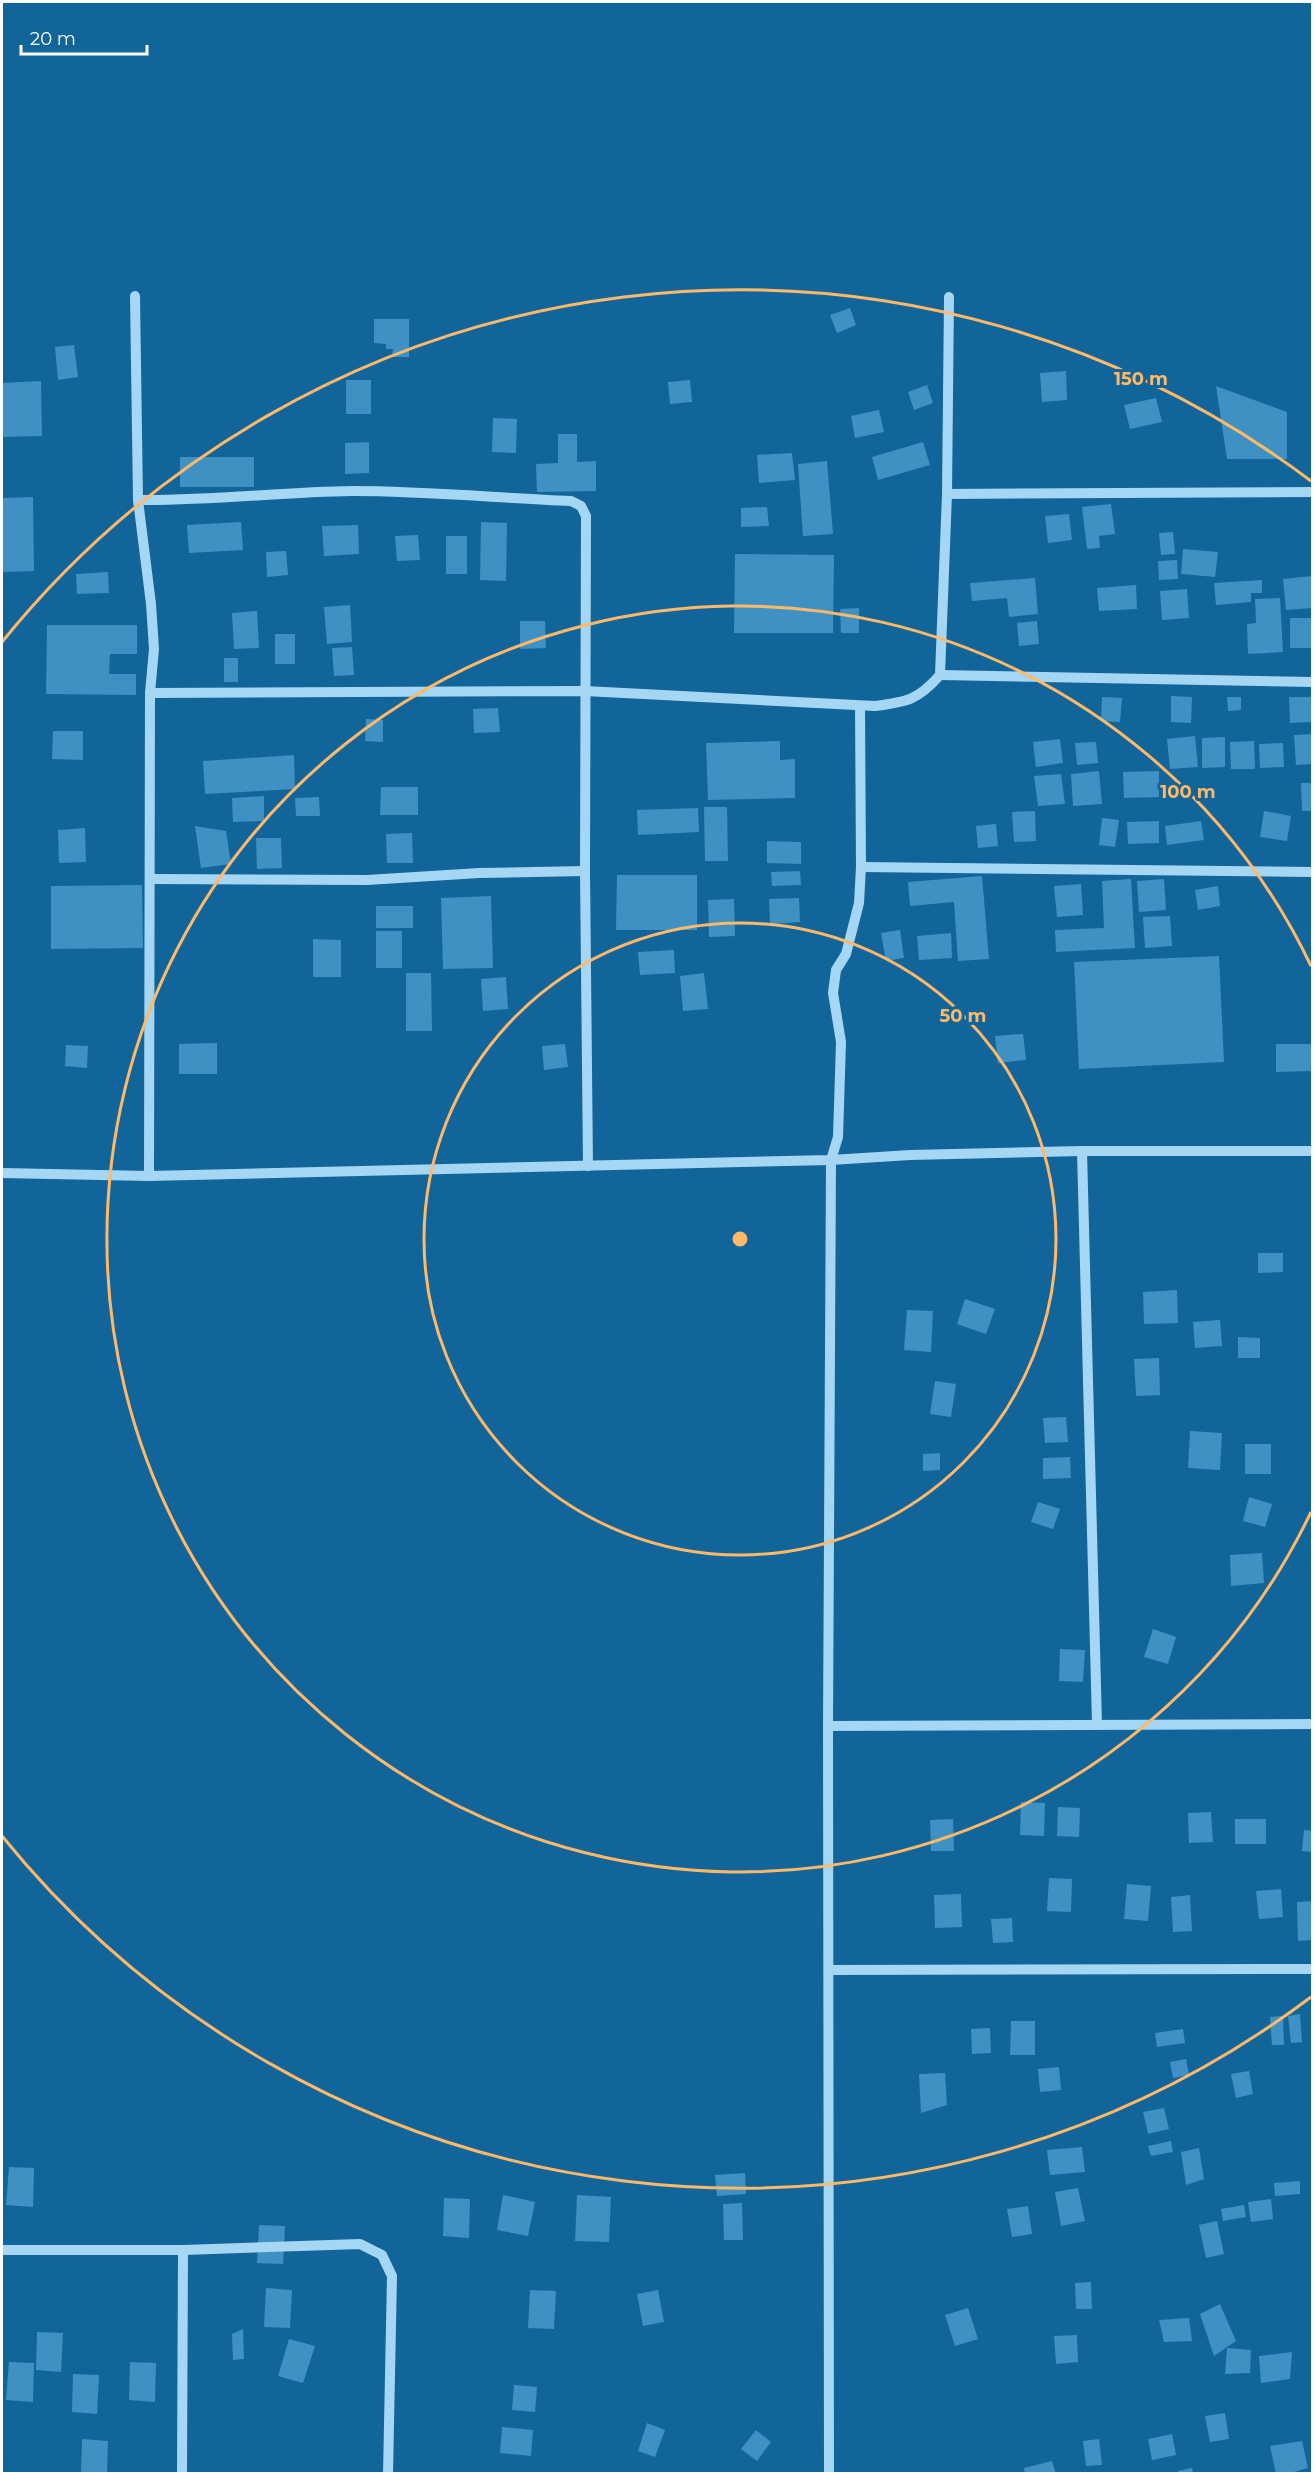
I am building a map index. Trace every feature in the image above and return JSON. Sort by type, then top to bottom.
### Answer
[{"type":"street","points":[[135,296],[138,500],[154,638],[154,673],[150,693],[149,1176]]},
{"type":"street","points":[[150,693],[585,691],[875,706],[902,702],[925,692],[939,675],[947,494],[949,297]]},
{"type":"street","points":[[138,500],[191,501],[288,493],[354,491],[571,501],[581,506],[586,516],[585,871],[588,1166]]},
{"type":"street","points":[[947,494],[1312,492]]},
{"type":"street","points":[[939,675],[1312,682]]},
{"type":"street","points":[[829,2474],[828,1726],[831,1160],[838,1137],[841,1042],[833,993],[836,970],[846,954],[859,903],[861,867],[860,706]]},
{"type":"street","points":[[861,867],[1312,872]]},
{"type":"street","points":[[151,879],[367,880],[479,873],[585,871]]},
{"type":"street","points":[[1082,1151],[1097,1724]]},
{"type":"street","points":[[2,1173],[149,1176],[831,1160],[910,1155],[1082,1151],[1312,1151]]},
{"type":"street","points":[[828,1726],[1312,1724]]},
{"type":"street","points":[[829,1970],[1312,1969]]},
{"type":"street","points":[[2,2250],[183,2250],[360,2244],[382,2255],[392,2276],[388,2474]]},
{"type":"street","points":[[182,2474],[183,2250]]},
{"type":"building","points":[[850,308],[856,325],[837,333],[830,315]]},
{"type":"building","points":[[374,319],[409,319],[409,357],[392,357],[393,349],[386,349],[386,344],[374,343]]},
{"type":"building","points":[[74,345],[78,377],[58,380],[55,347]]},
{"type":"building","points":[[1066,371],[1067,400],[1042,402],[1040,373]]},
{"type":"building","points":[[346,380],[371,380],[371,414],[346,414]]},
{"type":"building","points":[[690,380],[692,402],[670,404],[668,382]]},
{"type":"building","points":[[41,381],[42,436],[2,437],[2,383]]},
{"type":"building","points":[[927,385],[933,403],[914,410],[908,392]]},
{"type":"building","points":[[1216,386],[1287,412],[1287,459],[1227,459]]},
{"type":"building","points":[[1156,398],[1162,422],[1130,429],[1124,405]]},
{"type":"building","points":[[879,410],[884,432],[855,438],[851,416]]},
{"type":"building","points":[[493,418],[517,419],[516,453],[492,452]]},
{"type":"building","points":[[558,434],[577,434],[577,462],[596,461],[596,491],[537,492],[536,464],[558,463]]},
{"type":"building","points":[[369,442],[369,473],[345,474],[345,443]]},
{"type":"building","points":[[923,442],[930,465],[878,480],[872,457]]},
{"type":"building","points":[[792,453],[795,480],[759,483],[757,455]]},
{"type":"building","points":[[180,457],[254,457],[254,487],[180,487]]},
{"type":"building","points":[[827,461],[833,534],[803,536],[798,464]]},
{"type":"building","points":[[33,497],[34,571],[2,572],[2,498]]},
{"type":"building","points":[[1111,504],[1115,534],[1099,536],[1100,548],[1087,549],[1082,507]]},
{"type":"building","points":[[767,507],[769,526],[741,527],[741,508]]},
{"type":"building","points":[[1069,514],[1072,540],[1048,543],[1045,516]]},
{"type":"building","points":[[241,522],[243,550],[189,553],[187,525]]},
{"type":"building","points":[[481,522],[507,523],[506,581],[480,580]]},
{"type":"building","points":[[358,525],[359,554],[324,556],[322,526]]},
{"type":"building","points":[[1173,532],[1175,554],[1161,555],[1159,533]]},
{"type":"building","points":[[418,535],[420,560],[397,561],[395,536]]},
{"type":"building","points":[[446,536],[467,536],[467,574],[446,574]]},
{"type":"building","points":[[1183,549],[1218,552],[1215,577],[1181,574]]},
{"type":"building","points":[[286,551],[288,575],[267,577],[266,552]]},
{"type":"building","points":[[735,554],[834,555],[833,633],[734,633]]},
{"type":"building","points":[[1177,560],[1178,579],[1159,580],[1158,561]]},
{"type":"building","points":[[108,572],[109,593],[77,594],[76,574]]},
{"type":"building","points":[[1312,576],[1312,608],[1286,610],[1283,579]]},
{"type":"building","points":[[1035,578],[1038,614],[1009,617],[1007,598],[972,601],[970,583]]},
{"type":"building","points":[[1262,580],[1262,593],[1251,593],[1251,602],[1216,605],[1214,583]]},
{"type":"building","points":[[1136,585],[1137,609],[1099,611],[1097,588]]},
{"type":"building","points":[[1187,589],[1189,618],[1162,620],[1160,591]]},
{"type":"building","points":[[1280,598],[1283,652],[1248,654],[1247,624],[1256,623],[1255,599]]},
{"type":"building","points":[[350,605],[352,642],[327,644],[324,607]]},
{"type":"building","points":[[859,608],[859,633],[841,633],[840,609]]},
{"type":"building","points":[[257,611],[259,648],[234,649],[232,613]]},
{"type":"building","points":[[1290,618],[1312,618],[1312,648],[1290,648]]},
{"type":"building","points":[[520,621],[545,621],[546,648],[520,649]]},
{"type":"building","points":[[1037,621],[1039,644],[1019,646],[1017,623]]},
{"type":"building","points":[[47,625],[137,625],[137,654],[110,654],[109,674],[136,674],[136,695],[46,694]]},
{"type":"building","points":[[275,634],[295,634],[295,664],[275,664]]},
{"type":"building","points":[[352,647],[354,675],[334,676],[332,648]]},
{"type":"building","points":[[224,658],[238,658],[238,682],[224,682]]},
{"type":"building","points":[[1171,696],[1192,697],[1191,723],[1171,722]]},
{"type":"building","points":[[1102,697],[1122,698],[1120,722],[1101,721]]},
{"type":"building","points":[[1227,697],[1241,697],[1241,710],[1228,711]]},
{"type":"building","points":[[1289,697],[1312,697],[1312,722],[1290,723]]},
{"type":"building","points":[[498,708],[500,732],[474,733],[473,709]]},
{"type":"building","points":[[366,719],[383,720],[383,742],[365,741]]},
{"type":"building","points":[[53,731],[83,731],[83,760],[52,759]]},
{"type":"building","points":[[1312,734],[1312,764],[1296,765],[1294,735]]},
{"type":"building","points":[[1195,736],[1198,767],[1170,769],[1167,739]]},
{"type":"building","points":[[1225,737],[1225,767],[1202,768],[1202,738]]},
{"type":"building","points":[[1060,739],[1063,763],[1036,767],[1033,742]]},
{"type":"building","points":[[780,741],[780,760],[795,759],[795,798],[708,800],[706,743]]},
{"type":"building","points":[[1254,741],[1255,769],[1231,769],[1230,742]]},
{"type":"building","points":[[1096,742],[1098,763],[1077,765],[1075,743]]},
{"type":"building","points":[[1283,743],[1284,767],[1260,768],[1259,744]]},
{"type":"building","points":[[294,755],[295,789],[205,794],[203,761]]},
{"type":"building","points":[[1099,771],[1102,804],[1073,806],[1071,774]]},
{"type":"building","points":[[1159,771],[1159,797],[1124,798],[1123,772]]},
{"type":"building","points":[[1061,774],[1065,804],[1038,806],[1034,776]]},
{"type":"building","points":[[1301,783],[1312,783],[1312,811],[1302,811]]},
{"type":"building","points":[[381,787],[418,787],[418,815],[380,815]]},
{"type":"building","points":[[264,796],[264,821],[233,822],[232,798]]},
{"type":"building","points":[[319,797],[320,816],[296,816],[295,798]]},
{"type":"building","points":[[704,807],[727,807],[728,861],[705,861]]},
{"type":"building","points":[[698,808],[699,832],[638,835],[637,810]]},
{"type":"building","points":[[1035,811],[1036,841],[1014,842],[1012,812]]},
{"type":"building","points":[[1264,811],[1291,816],[1287,841],[1260,837]]},
{"type":"building","points":[[1102,818],[1119,820],[1115,847],[1099,845]]},
{"type":"building","points":[[1159,821],[1159,843],[1128,844],[1127,822]]},
{"type":"building","points":[[1201,821],[1204,840],[1167,845],[1165,826]]},
{"type":"building","points":[[996,824],[998,846],[978,848],[976,826]]},
{"type":"building","points":[[195,826],[226,831],[231,864],[201,868]]},
{"type":"building","points":[[85,828],[86,862],[59,863],[58,830]]},
{"type":"building","points":[[412,833],[413,863],[387,863],[386,834]]},
{"type":"building","points":[[256,838],[281,838],[282,868],[257,869]]},
{"type":"building","points":[[767,841],[801,842],[801,864],[767,863]]},
{"type":"building","points":[[800,871],[801,885],[772,886],[771,872]]},
{"type":"building","points":[[617,875],[697,875],[697,930],[616,930]]},
{"type":"building","points":[[982,876],[989,959],[958,961],[954,902],[910,906],[908,882]]},
{"type":"building","points":[[1131,879],[1135,948],[1056,952],[1055,930],[1104,928],[1102,881]]},
{"type":"building","points":[[1164,879],[1166,910],[1139,912],[1137,881]]},
{"type":"building","points":[[1081,884],[1083,915],[1057,917],[1054,886]]},
{"type":"building","points":[[142,885],[143,948],[51,949],[51,886]]},
{"type":"building","points":[[1218,886],[1220,906],[1198,910],[1195,890]]},
{"type":"building","points":[[491,896],[493,968],[443,969],[441,898]]},
{"type":"building","points":[[799,898],[800,922],[770,924],[769,899]]},
{"type":"building","points":[[734,899],[735,936],[709,937],[708,900]]},
{"type":"building","points":[[376,906],[413,906],[413,928],[376,928]]},
{"type":"building","points":[[1170,916],[1172,946],[1145,948],[1143,917]]},
{"type":"building","points":[[900,930],[904,958],[886,961],[881,933]]},
{"type":"building","points":[[376,931],[402,931],[402,968],[376,968]]},
{"type":"building","points":[[951,933],[952,958],[919,960],[917,936]]},
{"type":"building","points":[[313,939],[341,940],[341,977],[313,977]]},
{"type":"building","points":[[674,950],[675,973],[640,975],[638,952]]},
{"type":"building","points":[[1219,956],[1224,1062],[1079,1069],[1074,962]]},
{"type":"building","points":[[406,973],[431,973],[432,1031],[406,1031]]},
{"type":"building","points":[[704,973],[708,1009],[683,1011],[680,976]]},
{"type":"building","points":[[506,977],[508,1009],[483,1011],[481,979]]},
{"type":"building","points":[[1023,1034],[1026,1060],[998,1063],[995,1036]]},
{"type":"building","points":[[217,1043],[217,1074],[179,1074],[179,1044]]},
{"type":"building","points":[[565,1044],[568,1067],[544,1070],[542,1046]]},
{"type":"building","points":[[1276,1044],[1312,1044],[1312,1071],[1276,1072]]},
{"type":"building","points":[[66,1045],[88,1046],[87,1068],[65,1066]]},
{"type":"building","points":[[1258,1253],[1283,1253],[1283,1272],[1258,1273]]},
{"type":"building","points":[[1177,1290],[1178,1323],[1144,1324],[1143,1292]]},
{"type":"building","points":[[965,1299],[995,1309],[986,1334],[957,1324]]},
{"type":"building","points":[[907,1310],[933,1311],[931,1352],[904,1350]]},
{"type":"building","points":[[1220,1320],[1222,1346],[1195,1348],[1193,1322]]},
{"type":"building","points":[[1238,1337],[1260,1338],[1260,1358],[1238,1358]]},
{"type":"building","points":[[1159,1358],[1160,1395],[1136,1396],[1134,1359]]},
{"type":"building","points":[[935,1381],[956,1384],[951,1417],[930,1414]]},
{"type":"building","points":[[1066,1417],[1068,1442],[1045,1443],[1043,1418]]},
{"type":"building","points":[[1190,1431],[1222,1433],[1220,1470],[1188,1468]]},
{"type":"building","points":[[1245,1444],[1271,1444],[1271,1474],[1245,1474]]},
{"type":"building","points":[[940,1453],[940,1470],[923,1471],[923,1454]]},
{"type":"building","points":[[1070,1457],[1071,1478],[1043,1479],[1043,1458]]},
{"type":"building","points":[[1249,1497],[1272,1504],[1265,1527],[1243,1521]]},
{"type":"building","points":[[1038,1502],[1060,1509],[1053,1529],[1031,1522]]},
{"type":"building","points":[[1262,1553],[1264,1583],[1231,1586],[1230,1555]]},
{"type":"building","points":[[1153,1629],[1176,1637],[1168,1664],[1144,1657]]},
{"type":"building","points":[[1060,1649],[1085,1650],[1083,1682],[1059,1681]]},
{"type":"building","points":[[1021,1802],[1045,1803],[1044,1836],[1020,1835]]},
{"type":"building","points":[[1058,1807],[1080,1808],[1079,1837],[1057,1836]]},
{"type":"building","points":[[1211,1812],[1213,1842],[1189,1843],[1188,1813]]},
{"type":"building","points":[[953,1819],[954,1851],[931,1851],[930,1820]]},
{"type":"building","points":[[1235,1819],[1266,1819],[1266,1844],[1235,1844]]},
{"type":"building","points":[[1304,1830],[1312,1831],[1312,1852],[1302,1851]]},
{"type":"building","points":[[1049,1878],[1072,1879],[1071,1912],[1047,1911]]},
{"type":"building","points":[[1127,1884],[1151,1886],[1148,1921],[1124,1919]]},
{"type":"building","points":[[1281,1889],[1283,1917],[1259,1919],[1256,1891]]},
{"type":"building","points":[[961,1894],[962,1927],[935,1928],[934,1895]]},
{"type":"building","points":[[1190,1895],[1192,1931],[1173,1932],[1171,1897]]},
{"type":"building","points":[[1312,1901],[1312,1940],[1298,1941],[1297,1902]]},
{"type":"building","points":[[1012,1918],[1013,1942],[993,1943],[991,1919]]},
{"type":"building","points":[[1300,2014],[1302,2042],[1291,2043],[1288,2016]]},
{"type":"building","points":[[1283,2016],[1284,2045],[1272,2045],[1270,2017]]},
{"type":"building","points":[[1011,2021],[1035,2021],[1035,2055],[1010,2055]]},
{"type":"building","points":[[990,2028],[991,2053],[972,2054],[971,2029]]},
{"type":"building","points":[[1183,2029],[1185,2043],[1157,2047],[1155,2033]]},
{"type":"building","points":[[1186,2059],[1189,2075],[1173,2078],[1170,2062]]},
{"type":"building","points":[[1059,2067],[1061,2090],[1040,2092],[1038,2069]]},
{"type":"building","points":[[1249,2071],[1253,2094],[1236,2098],[1231,2074]]},
{"type":"building","points":[[945,2073],[947,2105],[921,2113],[919,2074]]},
{"type":"building","points":[[1164,2108],[1169,2129],[1148,2134],[1143,2112]]},
{"type":"building","points":[[1171,2141],[1173,2152],[1151,2156],[1148,2146]]},
{"type":"building","points":[[1082,2147],[1085,2172],[1050,2175],[1047,2150]]},
{"type":"building","points":[[1199,2148],[1204,2179],[1186,2185],[1181,2152]]},
{"type":"building","points":[[9,2167],[34,2168],[33,2207],[6,2205]]},
{"type":"building","points":[[745,2173],[746,2194],[717,2196],[715,2175]]},
{"type":"building","points":[[1300,2181],[1300,2194],[1275,2196],[1274,2183]]},
{"type":"building","points":[[1078,2188],[1085,2221],[1061,2226],[1055,2192]]},
{"type":"building","points":[[503,2195],[535,2202],[528,2236],[497,2230]]},
{"type":"building","points":[[577,2195],[611,2197],[609,2242],[575,2241]]},
{"type":"building","points":[[444,2198],[470,2199],[469,2238],[443,2236]]},
{"type":"building","points":[[1271,2199],[1273,2219],[1251,2222],[1248,2202]]},
{"type":"building","points":[[742,2203],[743,2240],[724,2240],[723,2204]]},
{"type":"building","points":[[1244,2205],[1246,2217],[1223,2221],[1221,2209]]},
{"type":"building","points":[[1028,2206],[1032,2234],[1012,2237],[1007,2209]]},
{"type":"building","points":[[1217,2221],[1224,2254],[1206,2258],[1199,2225]]},
{"type":"building","points":[[259,2225],[285,2226],[283,2264],[257,2263]]},
{"type":"building","points":[[1091,2282],[1092,2309],[1076,2309],[1075,2283]]},
{"type":"building","points":[[266,2288],[292,2290],[290,2328],[264,2327]]},
{"type":"building","points":[[530,2290],[556,2291],[554,2329],[528,2328]]},
{"type":"building","points":[[658,2290],[664,2322],[643,2326],[637,2294]]},
{"type":"building","points":[[1220,2304],[1236,2341],[1214,2356],[1200,2314]]},
{"type":"building","points":[[968,2308],[978,2339],[955,2346],[945,2315]]},
{"type":"building","points":[[1189,2318],[1192,2341],[1164,2342],[1159,2320]]},
{"type":"building","points":[[243,2329],[244,2359],[233,2360],[232,2334]]},
{"type":"building","points":[[37,2332],[63,2333],[61,2372],[36,2370]]},
{"type":"building","points":[[1077,2335],[1078,2362],[1056,2364],[1054,2336]]},
{"type":"building","points":[[289,2339],[315,2346],[303,2383],[278,2376]]},
{"type":"building","points":[[1227,2348],[1251,2350],[1250,2373],[1225,2374]]},
{"type":"building","points":[[1292,2352],[1290,2379],[1261,2383],[1259,2356]]},
{"type":"building","points":[[9,2362],[34,2363],[33,2402],[6,2400]]},
{"type":"building","points":[[130,2362],[156,2363],[155,2402],[129,2400]]},
{"type":"building","points":[[73,2374],[99,2375],[97,2414],[72,2412]]},
{"type":"building","points":[[514,2385],[537,2387],[535,2412],[512,2410]]},
{"type":"building","points":[[1225,2413],[1229,2439],[1210,2442],[1205,2416]]},
{"type":"building","points":[[647,2423],[665,2430],[655,2457],[638,2451]]},
{"type":"building","points":[[502,2427],[533,2430],[531,2456],[500,2453]]},
{"type":"building","points":[[756,2430],[771,2442],[757,2461],[741,2449]]},
{"type":"building","points":[[1172,2434],[1176,2455],[1152,2460],[1148,2439]]},
{"type":"building","points":[[82,2439],[108,2441],[107,2474],[81,2474]]},
{"type":"building","points":[[1099,2439],[1102,2465],[1086,2466],[1083,2441]]},
{"type":"building","points":[[1302,2441],[1308,2468],[1287,2474],[1276,2474],[1270,2446]]},
{"type":"building","points":[[1052,2461],[1056,2474],[1025,2474],[1024,2468]]},
{"type":"building","points":[[1192,2468],[1193,2474],[1178,2474],[1178,2471]]}]
